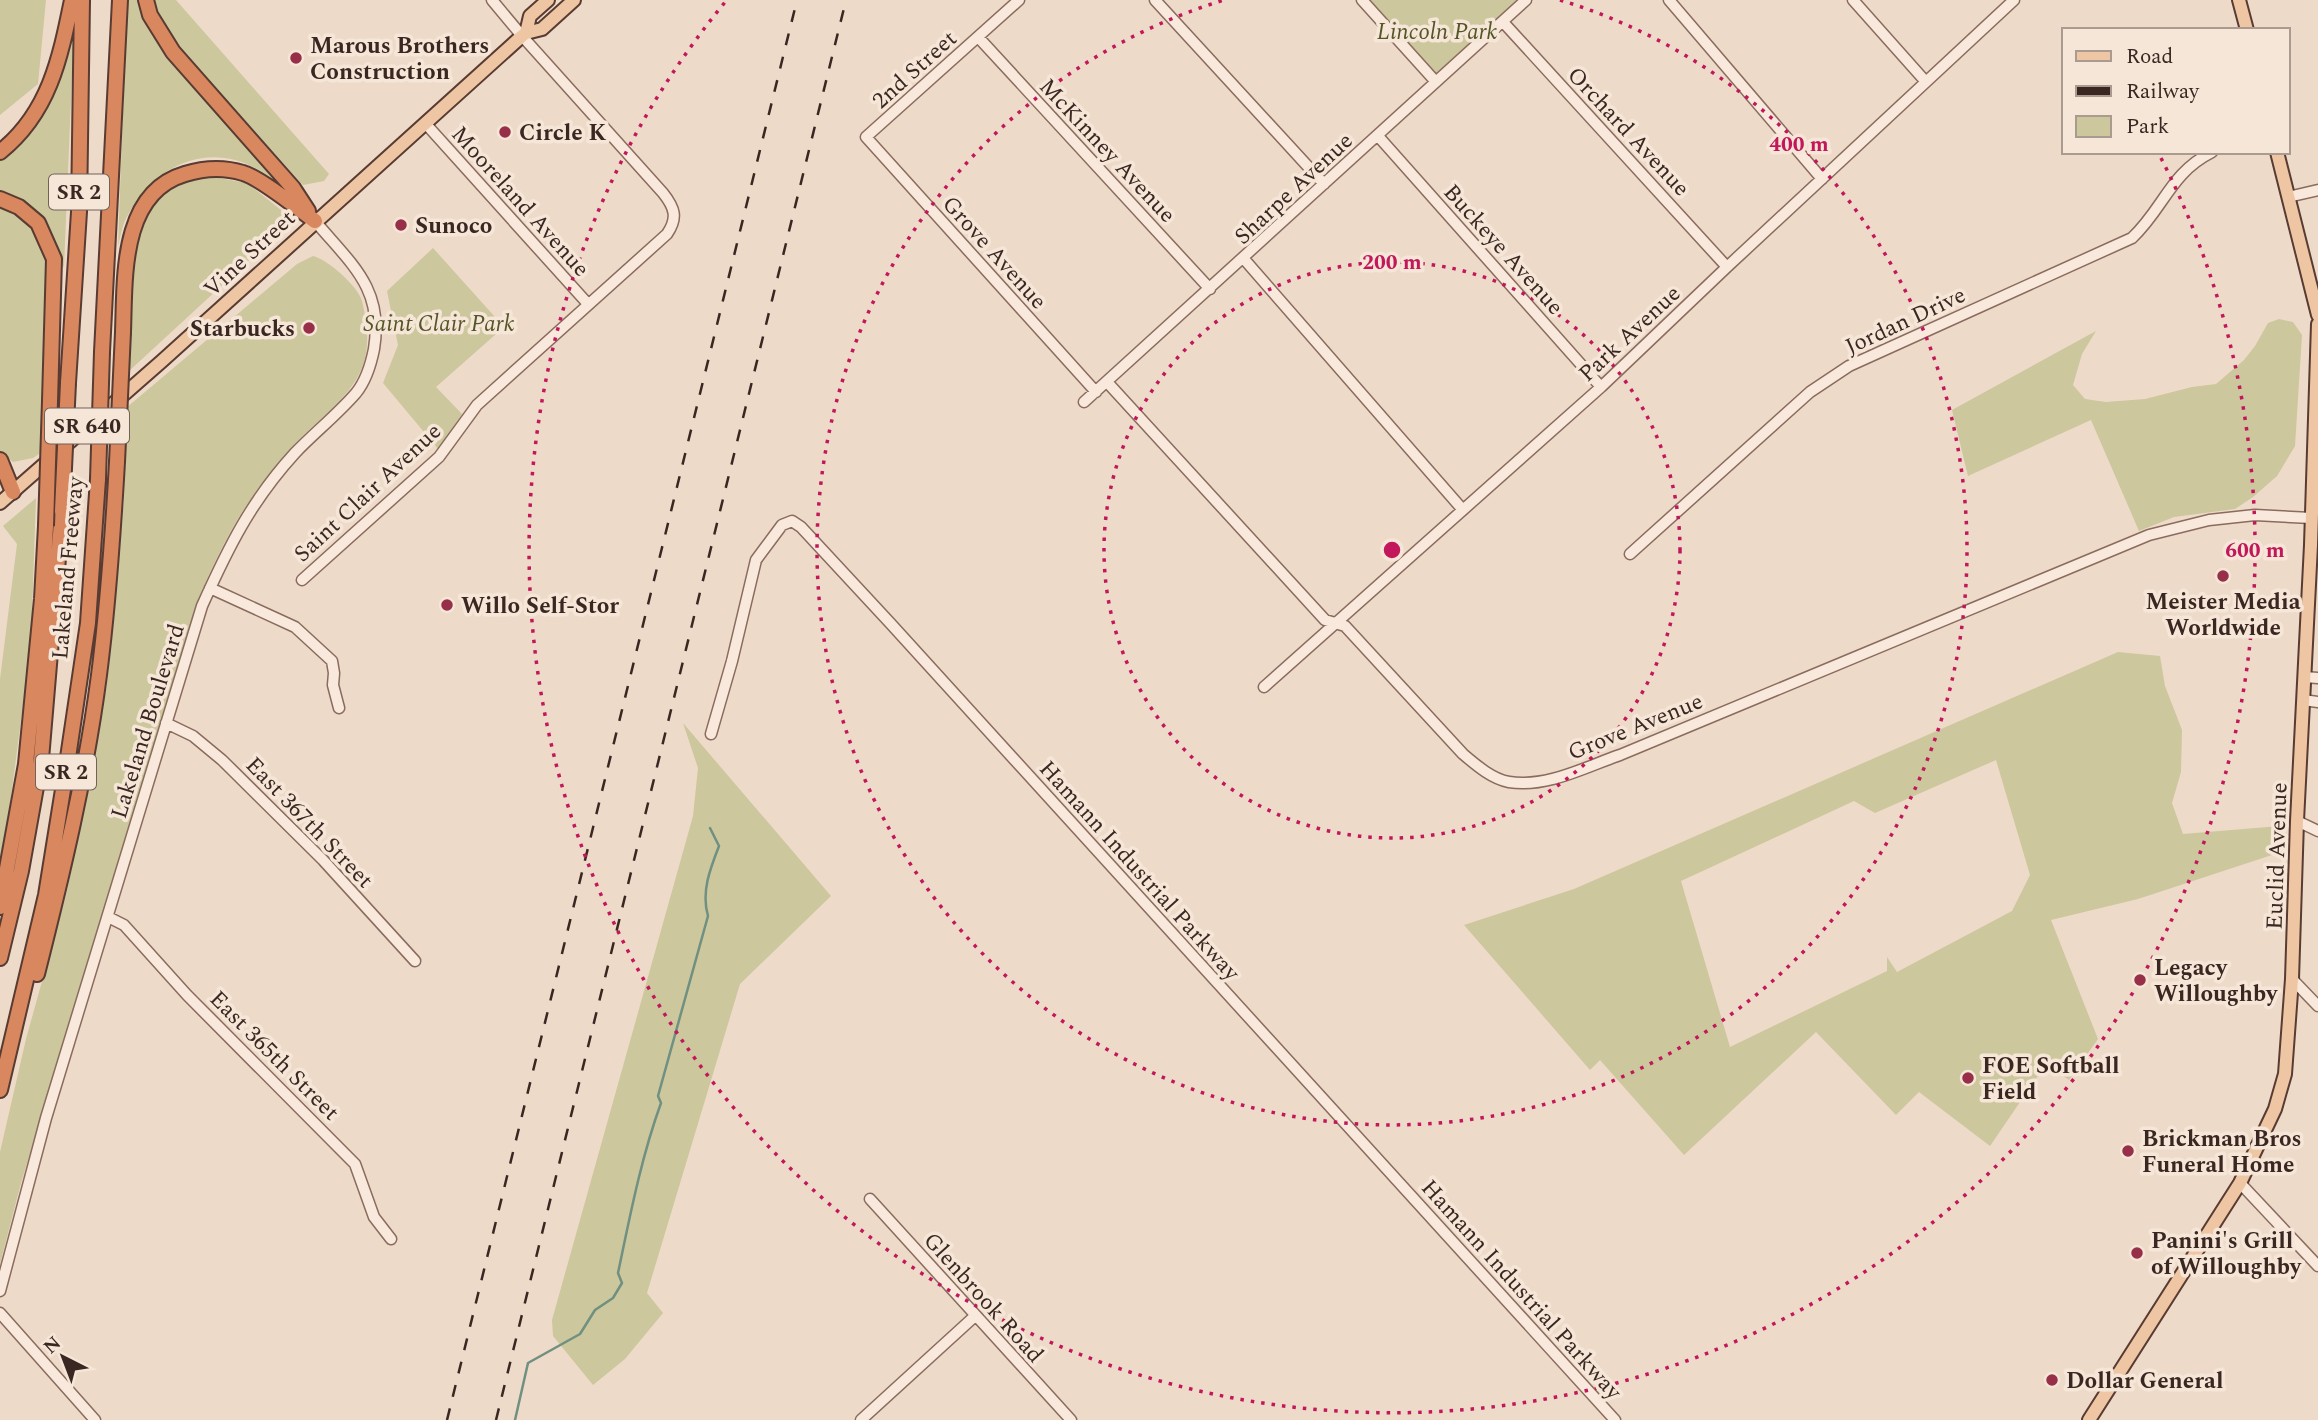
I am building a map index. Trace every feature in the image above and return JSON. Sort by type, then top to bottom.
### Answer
[{"type":"highway","points":[[0,152],[17,138],[45,99],[72,0]]},
{"type":"highway","name":"Lakeland Freeway","points":[[0,958],[21,871],[41,759],[62,511],[79,212],[82,0]]},
{"type":"highway","name":"Lakeland Freeway","points":[[0,1090],[46,895],[88,623],[98,479],[120,0]]},
{"type":"highway","points":[[146,0],[150,15],[173,52],[293,188],[315,220]]},
{"type":"highway","points":[[7,1061],[32,993],[58,891],[80,788],[99,676],[111,560],[126,257],[135,223],[150,196],[172,177],[204,168],[245,173],[315,220]]},
{"type":"highway","points":[[0,199],[19,207],[38,223],[54,259],[42,598],[26,764],[0,907]]},
{"type":"highway","points":[[0,460],[13,492]]},
{"type":"highway","points":[[0,481],[13,492]]},
{"type":"main road","name":"Vine Street","points":[[524,34],[530,16],[548,0]]},
{"type":"main road","name":"Vine Street","points":[[0,503],[162,361],[524,34],[542,29],[574,0]]},
{"type":"main road","points":[[2239,0],[2246,28]]},
{"type":"main road","points":[[2277,154],[2318,315]]},
{"type":"main road","name":"Euclid Avenue","points":[[2089,1420],[2240,1183],[2275,1109],[2285,1074],[2292,979],[2304,677],[2315,537],[2311,518],[2315,493],[2318,324]]},
{"type":"street","points":[[492,0],[524,34]]},
{"type":"street","name":"2nd Street","points":[[866,138],[1019,0]]},
{"type":"street","points":[[1155,0],[1324,184]]},
{"type":"street","points":[[1362,0],[1436,82]]},
{"type":"street","name":"Sharpe Avenue","points":[[1084,402],[1526,0]]},
{"type":"street","points":[[1669,0],[1822,179]]},
{"type":"street","points":[[1853,0],[1926,82]]},
{"type":"street","name":"Park Avenue","points":[[1264,687],[1601,387],[2014,0]]},
{"type":"street","name":"Orchard Avenue","points":[[1503,22],[1727,267]]},
{"type":"street","name":"Saint Clair Avenue","points":[[302,580],[439,457],[477,405],[667,234],[673,225],[675,216],[672,204],[524,34]]},
{"type":"street","name":"McKinney Avenue","points":[[978,37],[1210,289]]},
{"type":"street","name":"Mooreland Avenue","points":[[425,123],[589,304]]},
{"type":"street","name":"Buckeye Avenue","points":[[1378,136],[1601,387]]},
{"type":"street","name":"Grove Avenue","points":[[866,138],[1096,392]]},
{"type":"street","name":"Jordan Drive","points":[[1630,554],[1810,392],[1849,366],[2132,238],[2148,223],[2174,181],[2208,154]]},
{"type":"street","points":[[2288,197],[2318,190]]},
{"type":"street","name":"Lakeland Boulevard","points":[[0,1291],[46,1118],[202,606],[228,546],[260,496],[296,452],[358,391],[373,354],[376,320],[373,299],[364,279],[315,220]]},
{"type":"street","points":[[1244,259],[1463,510]]},
{"type":"street","name":"Grove Avenue","points":[[1107,382],[1325,620],[1345,626],[1462,754],[1481,769],[1507,782],[1542,783],[1620,755],[2148,535],[2221,519],[2255,515],[2311,518]]},
{"type":"street","name":"Hamann Industrial Parkway","points":[[711,733],[732,661],[756,560],[782,524],[792,521],[801,527],[891,624],[1615,1420]]},
{"type":"street","points":[[210,587],[295,627],[332,662],[332,685],[339,708]]},
{"type":"street","points":[[2304,677],[2318,678]]},
{"type":"street","points":[[2303,700],[2318,702]]},
{"type":"street","name":"East 367th Street","points":[[166,723],[193,736],[222,760],[323,860],[415,961]]},
{"type":"street","points":[[2297,821],[2318,831]]},
{"type":"street","name":"East 365th Street","points":[[107,917],[124,925],[187,995],[355,1164],[374,1217],[391,1239]]},
{"type":"street","points":[[2292,979],[2318,1006]]},
{"type":"street","points":[[2240,1183],[2318,1266]]},
{"type":"street","name":"Glenbrook Road","points":[[870,1199],[1071,1420]]},
{"type":"street","points":[[0,1313],[95,1420]]},
{"type":"street","points":[[861,1420],[975,1316]]},
{"type":"green space","points":[[0,0],[46,0],[38,84],[0,115]]},
{"type":"green space","points":[[127,0],[140,0],[280,180],[277,183],[257,169],[236,160],[215,157],[175,167],[157,179],[141,195],[126,219],[118,246]]},
{"type":"green space","points":[[154,0],[176,0],[329,174],[324,181],[303,185],[175,43],[158,16]]},
{"type":"green space","name":"Lincoln Park","points":[[1370,0],[1517,0],[1436,74]]},
{"type":"green space","points":[[74,27],[64,268],[49,232],[34,210],[13,196],[0,194],[0,158],[13,148],[70,28]]},
{"type":"green space","points":[[213,177],[247,183],[281,210],[283,224],[280,232],[128,372],[131,284],[138,239],[145,219],[154,203],[166,192],[189,182]]},
{"type":"green space","points":[[0,207],[29,226],[47,256],[42,452],[33,458],[13,462],[0,451]]},
{"type":"green space","name":"Saint Clair Park","points":[[433,248],[504,327],[436,387],[462,414],[439,450],[383,383],[398,345],[387,291]]},
{"type":"green space","points":[[313,256],[341,274],[359,295],[366,324],[365,359],[359,374],[340,401],[292,447],[254,494],[228,537],[199,597],[21,1183],[0,1264],[0,1152],[26,1039],[66,895],[107,684],[124,499],[126,408],[297,264]]},
{"type":"green space","points":[[2279,319],[2293,322],[2302,335],[2295,446],[2277,476],[2235,509],[2174,517],[2139,531],[2091,420],[1968,476],[1952,410],[2096,331],[2082,354],[2073,385],[2085,399],[2106,402],[2145,399],[2216,384],[2244,360],[2268,323]]},
{"type":"green space","points":[[36,498],[31,643],[10,805],[0,860],[0,679],[17,544],[3,526]]},
{"type":"green space","points":[[2118,652],[2160,656],[2165,686],[2182,730],[2181,772],[2172,803],[2183,834],[2280,826],[2275,854],[2138,899],[2051,920],[2098,1039],[2069,1080],[2046,1064],[1990,1146],[1919,1092],[1896,1115],[1816,1032],[1684,1155],[1600,1060],[1590,1070],[1464,925],[1574,889]],"holes":[[[1996,760],[2030,875],[2012,911],[1897,972],[1887,957],[1887,971],[1730,1047],[1681,881],[1854,801],[1875,813]]]},
{"type":"green space","points":[[683,723],[831,896],[740,984],[647,1293],[663,1313],[625,1359],[593,1385],[553,1336],[552,1320],[693,816],[698,768]]},
{"type":"waterway","points":[[515,1420],[528,1363],[580,1334],[595,1310],[613,1298],[622,1283],[618,1273],[636,1187],[661,1103],[658,1096],[708,916],[706,889],[719,846],[710,828]]},
{"type":"railway","points":[[447,1420],[797,0]]},
{"type":"railway","points":[[496,1420],[846,0]]},
{"type":"place","name":"Marous Brothers Construction","points":[[296,58]]},
{"type":"place","name":"Circle K","points":[[505,132]]},
{"type":"place","name":"Sunoco","points":[[401,225]]},
{"type":"place","name":"Starbucks","points":[[309,328]]},
{"type":"place","name":"Meister Media Worldwide","points":[[2223,576]]},
{"type":"place","name":"Willo Self-Stor","points":[[447,605]]},
{"type":"place","name":"Legacy Willoughby","points":[[2140,980]]},
{"type":"place","name":"FOE Softball Field","points":[[1968,1078]]},
{"type":"place","name":"Brickman Bros Funeral Home","points":[[2128,1151]]},
{"type":"place","name":"Panini's Grill of Willoughby","points":[[2137,1253]]},
{"type":"place","name":"Dollar General","points":[[2052,1380]]}]
